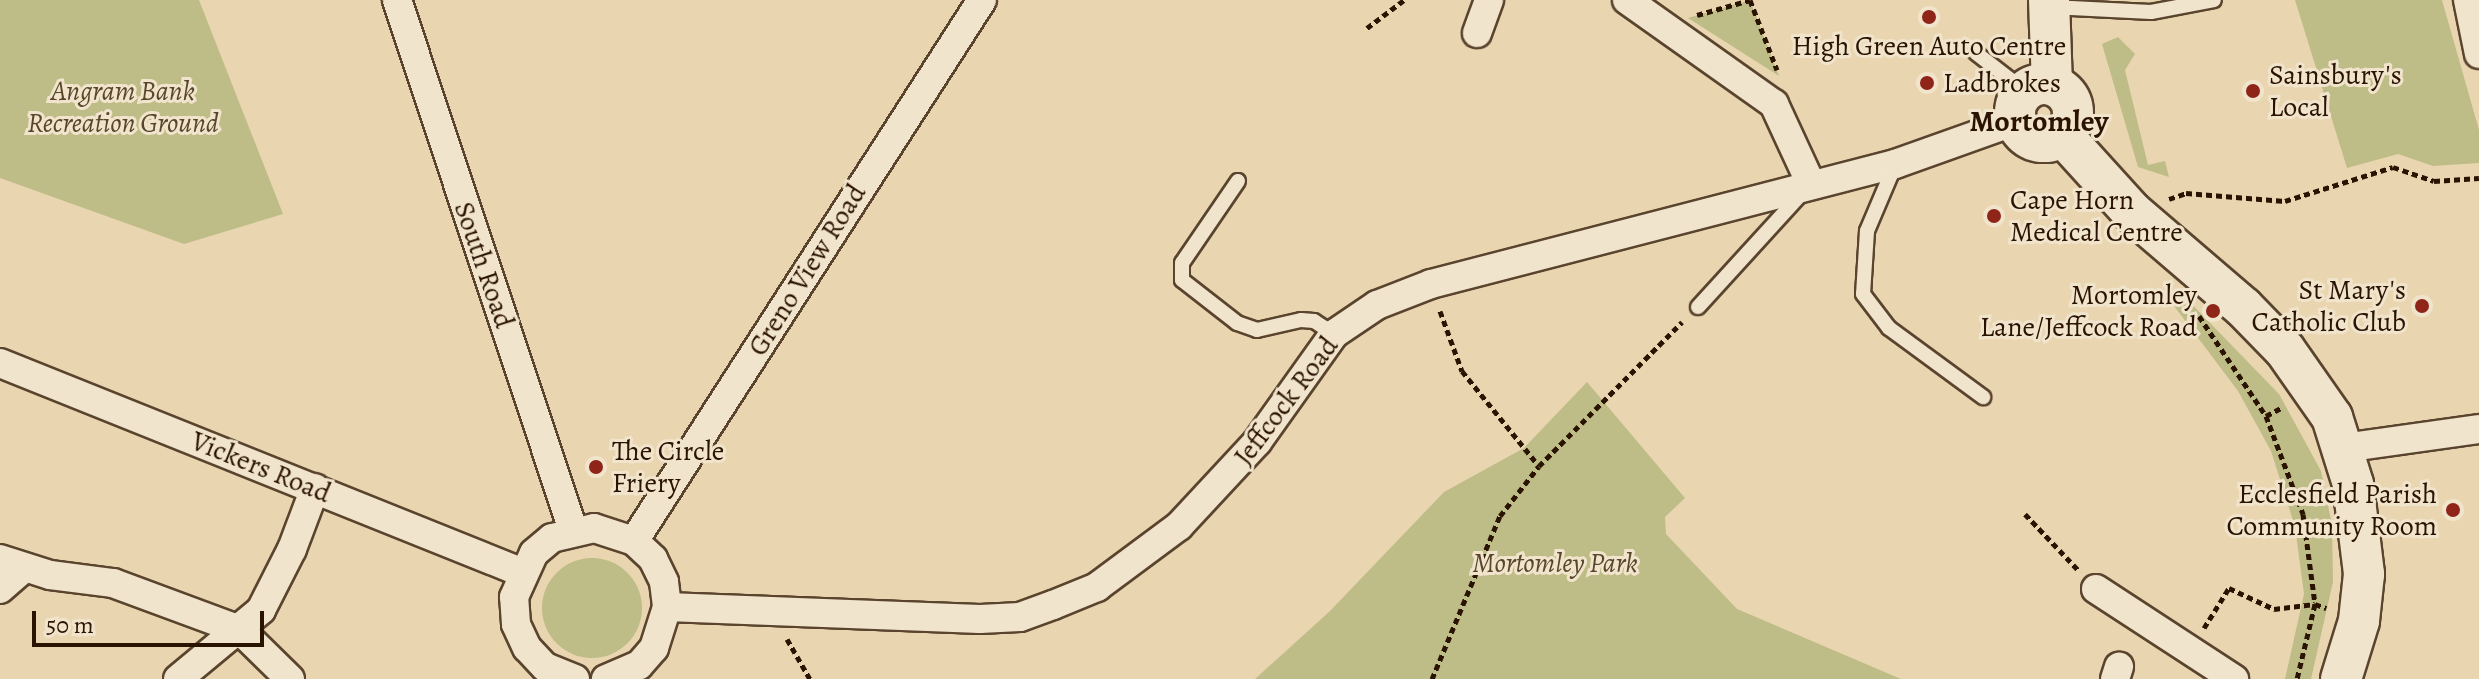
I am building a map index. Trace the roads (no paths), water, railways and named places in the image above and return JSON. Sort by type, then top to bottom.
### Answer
[{"type":"street","name":"South Road","points":[[397,0],[573,530]]},
{"type":"street","name":"Greno View Road","points":[[634,541],[982,0]]},
{"type":"street","points":[[1477,33],[1489,0]]},
{"type":"street","points":[[1627,0],[1774,104],[1811,184]]},
{"type":"street","points":[[2468,0],[2479,54]]},
{"type":"street","points":[[2050,4],[2031,99],[2067,95],[2073,112],[2063,136],[2132,212],[2202,271],[2285,350],[2324,404],[2344,448],[2361,542],[2359,621],[2341,679]]},
{"type":"street","name":"Jeffcock Road","points":[[667,607],[980,619],[1020,617],[1053,605],[1097,587],[1141,559],[1212,496],[1334,334],[1377,305],[1431,284],[1895,164],[2031,99]]},
{"type":"street","name":"Vickers Road","points":[[0,363],[521,572]]},
{"type":"street","points":[[2344,448],[2479,429]]},
{"type":"street","points":[[178,679],[261,610],[292,549],[315,488]]},
{"type":"street","points":[[575,679],[545,667],[527,648],[516,624],[514,597],[521,572],[552,538],[573,530],[615,532],[634,541],[653,559],[664,582],[667,607],[654,648],[616,678]]},
{"type":"street","points":[[0,589],[12,564],[113,583],[240,630],[290,679]]},
{"type":"street","points":[[2096,589],[2234,679]]},
{"type":"lane","points":[[2050,4],[2151,12],[2214,0]]},
{"type":"lane","points":[[1976,53],[2031,99]]},
{"type":"lane","points":[[1895,164],[1867,231],[1863,294],[1889,328],[1983,397]]},
{"type":"lane","points":[[1238,181],[1182,263],[1182,280],[1237,323],[1257,330],[1314,321],[1334,334]]},
{"type":"lane","points":[[1698,307],[1811,184]]},
{"type":"place","name":"High Green Auto Centre","points":[[1929,17]]},
{"type":"place","name":"Ladbrokes","points":[[1927,83]]},
{"type":"place","name":"Sainsbury's Local","points":[[2253,91]]},
{"type":"place","name":"Cape Horn Medical Centre","points":[[1994,216]]},
{"type":"place","name":"St Mary's Catholic Club","points":[[2422,306]]},
{"type":"place","name":"Mortomley Lane/Jeffcock Road","points":[[2213,311]]},
{"type":"place","name":"The Circle Friery","points":[[596,467]]},
{"type":"place","name":"Ecclesfield Parish Community Room","points":[[2453,510]]},
{"type":"district","name":"Mortomley","points":[[2039,121]]},
{"type":"park label","name":"Angram Bank Recreation Ground","points":[[123,107]]},
{"type":"park label","name":"Mortomley Park","points":[[1555,563]]}]
